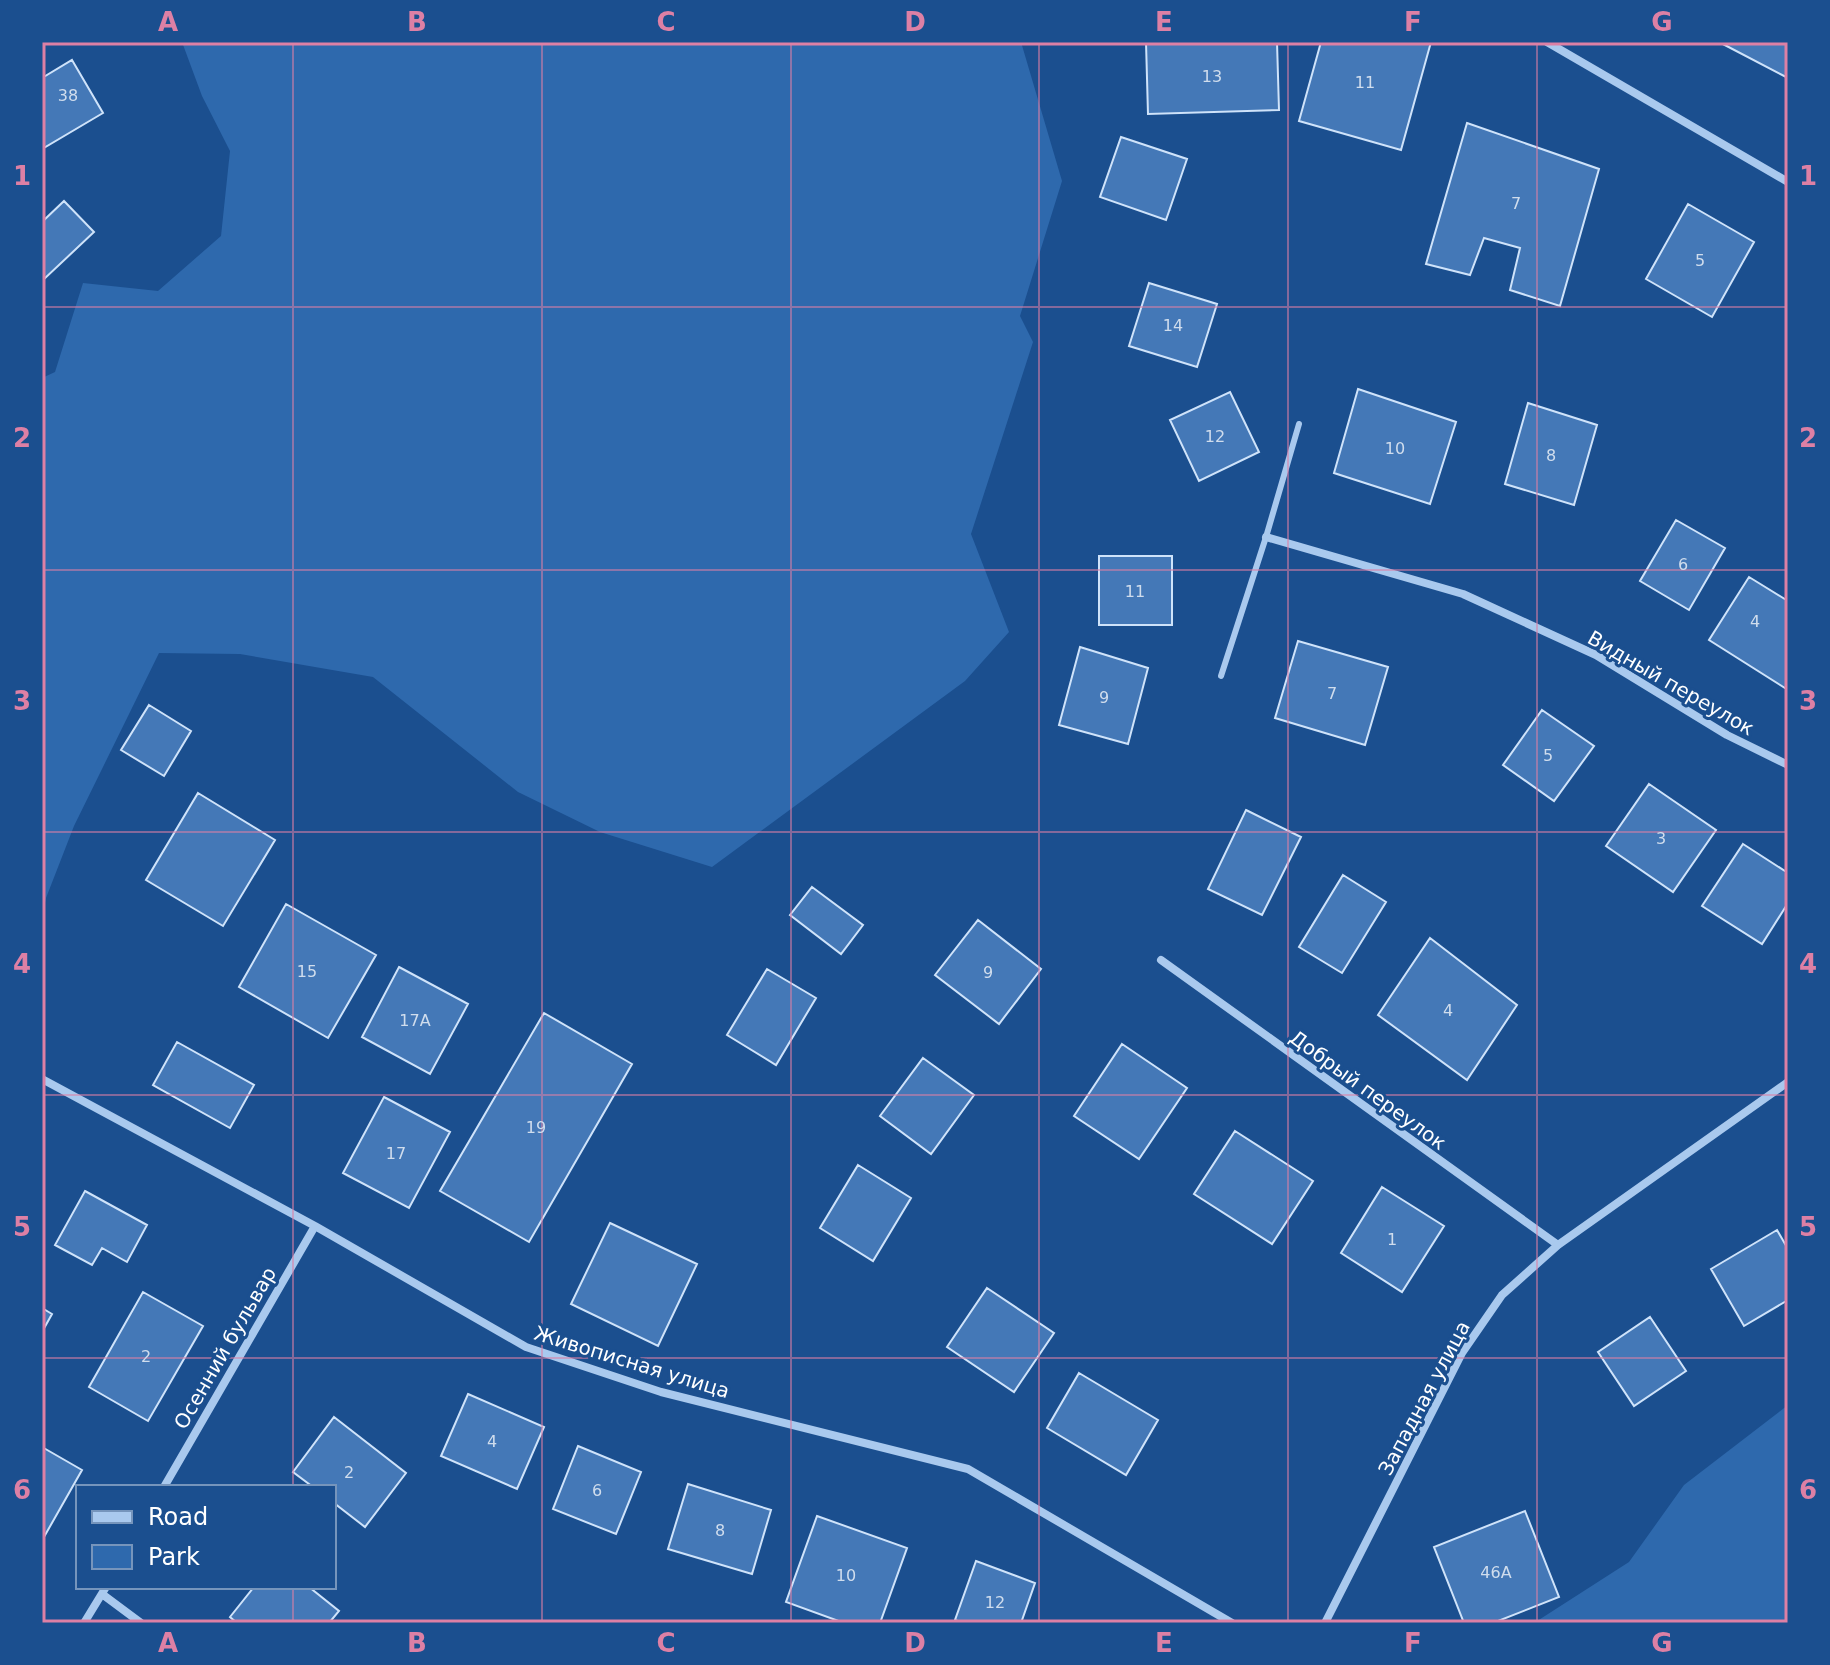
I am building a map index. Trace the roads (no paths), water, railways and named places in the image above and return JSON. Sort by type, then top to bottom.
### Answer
[{"type":"street","points":[[1547,42],[1788,182]]},
{"type":"street","name":"Видный переулок","points":[[1266,537],[1463,594],[1596,655],[1727,735],[1788,765]]},
{"type":"street","name":"Добрый переулок","points":[[1161,960],[1558,1245]]},
{"type":"street","name":"Живописная улица","points":[[42,1079],[315,1226],[526,1347],[661,1392],[968,1469],[1232,1623]]},
{"type":"street","name":"Западная улица","points":[[1325,1623],[1462,1353],[1502,1295],[1558,1245],[1788,1082]]},
{"type":"street","name":"Осенний бульвар","points":[[165,1485],[315,1226]]},
{"type":"street","points":[[84,1623],[104,1590],[141,1623]]},
{"type":"lane","points":[[1221,676],[1299,424]]}]
